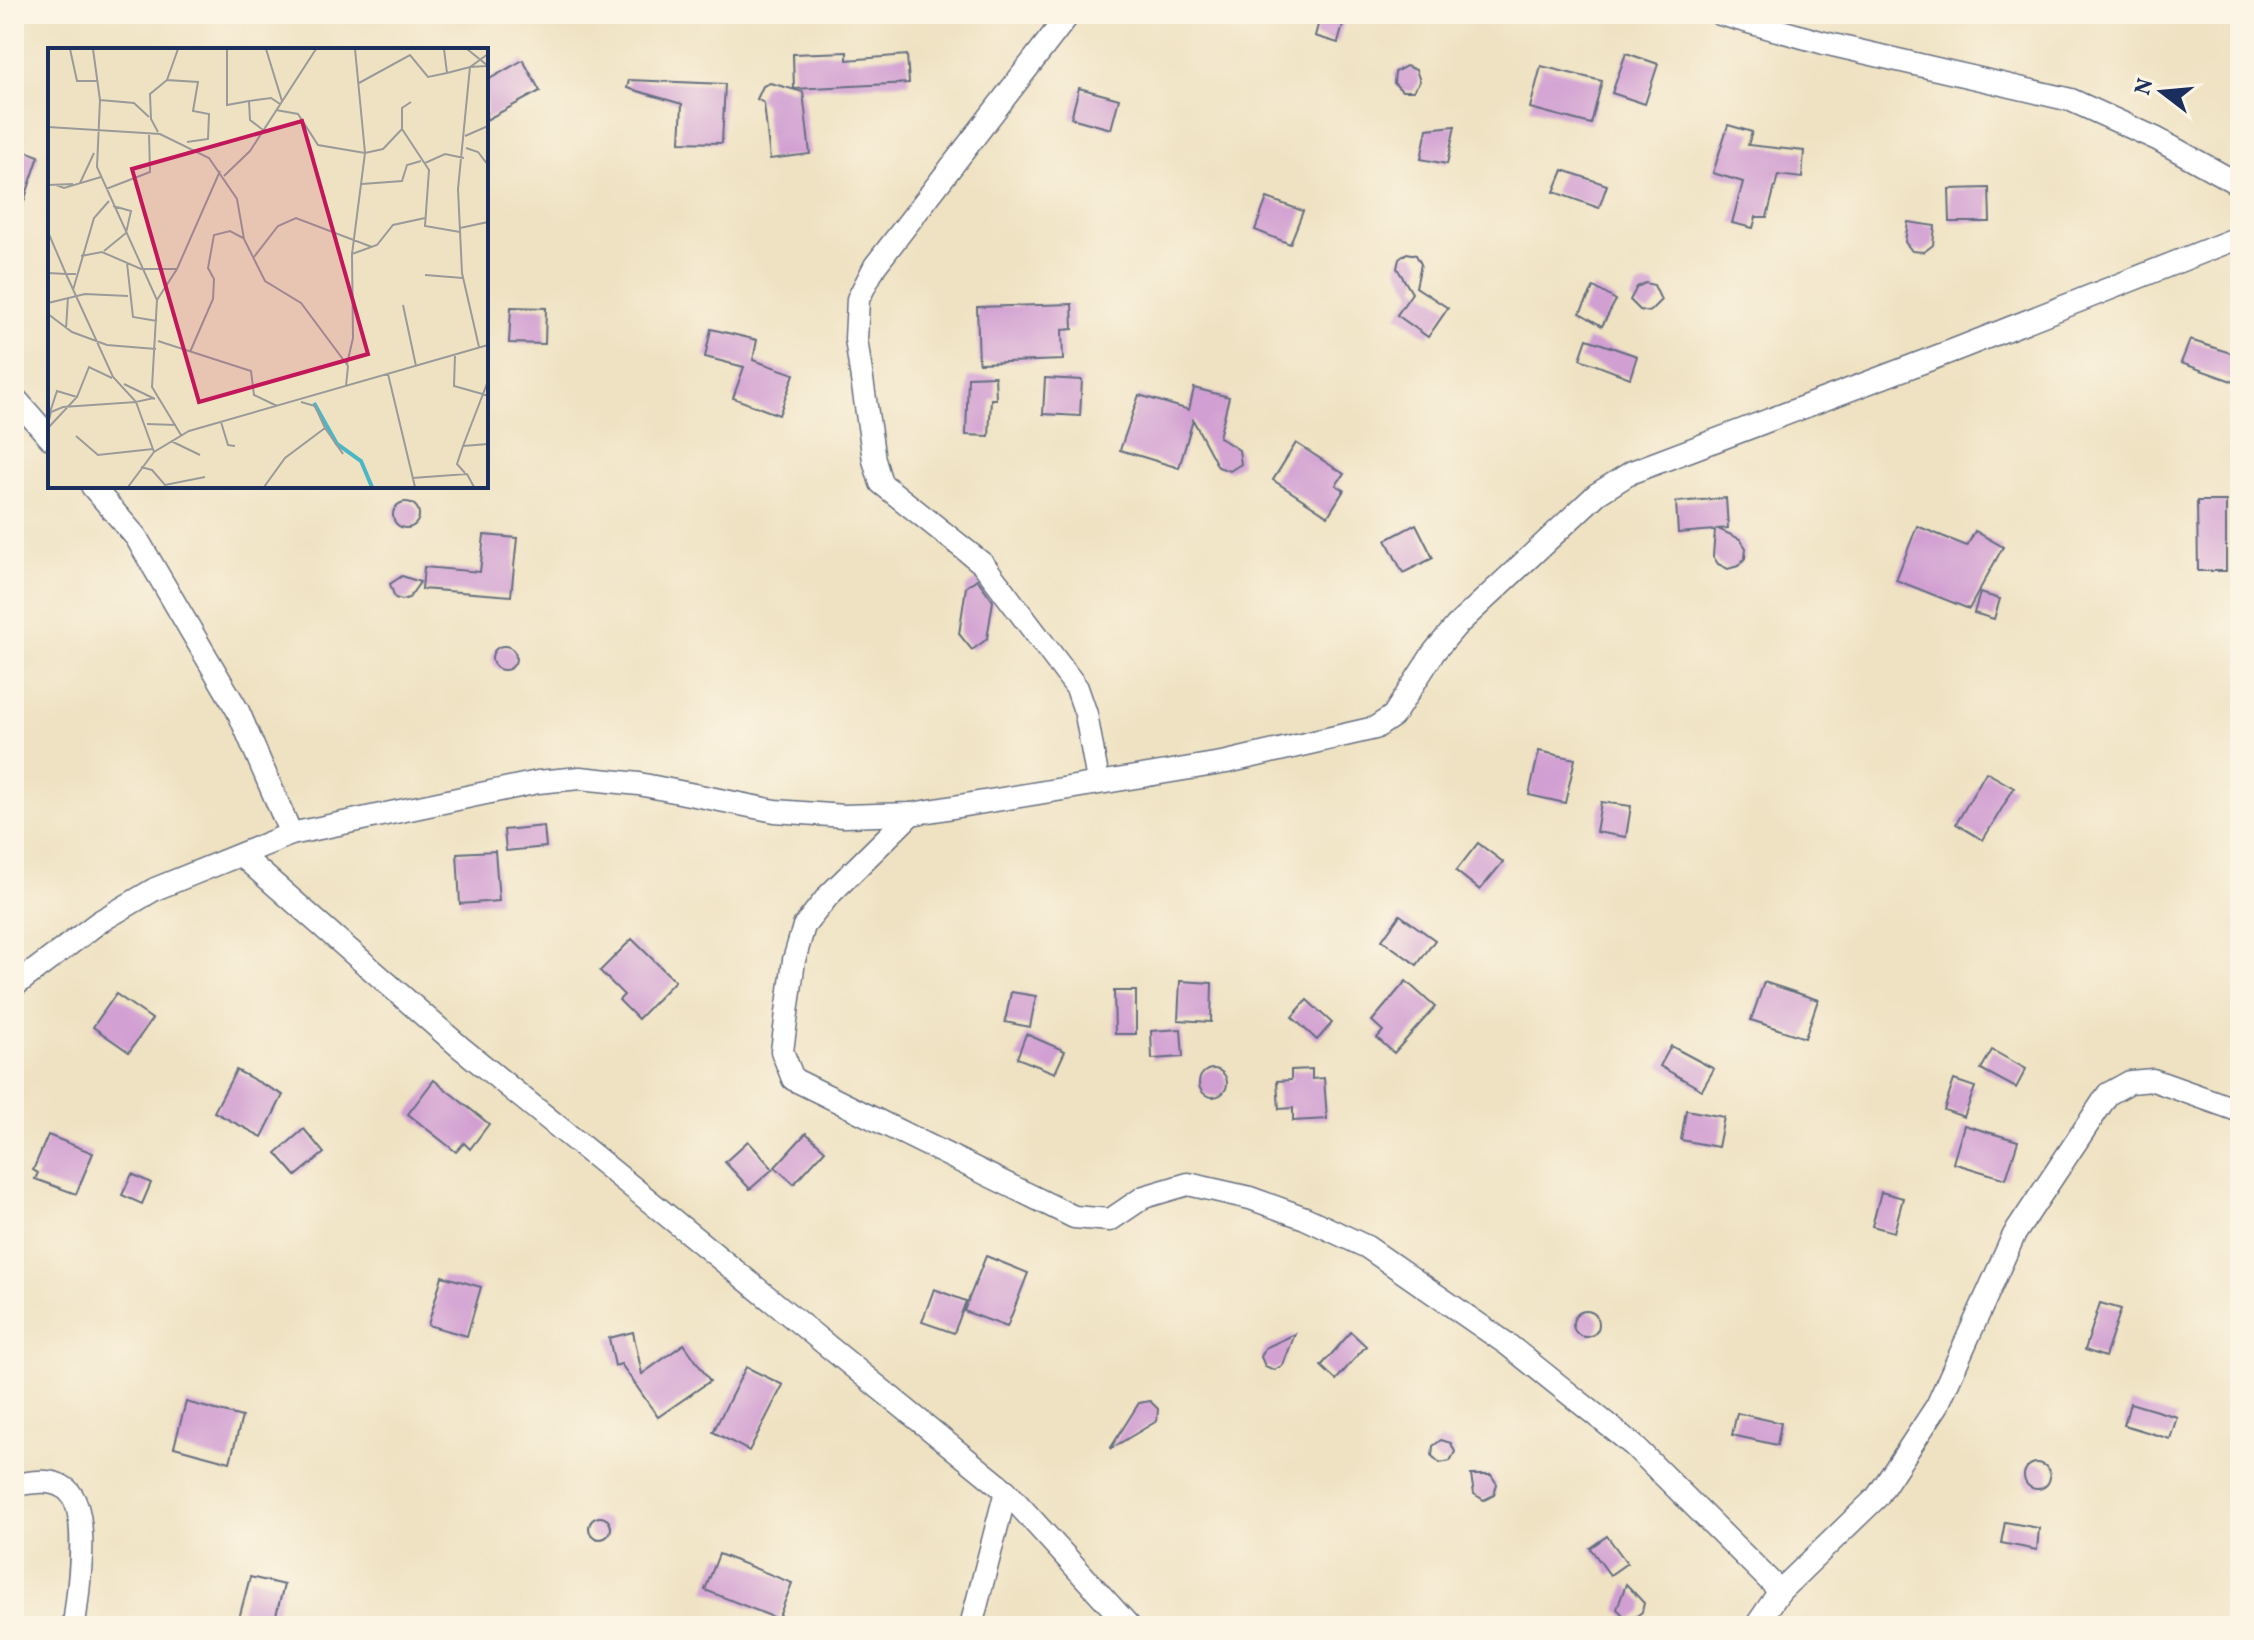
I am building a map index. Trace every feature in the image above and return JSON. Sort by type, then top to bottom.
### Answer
[{"type":"street","points":[[1069,14],[875,266],[858,299],[856,339],[874,460],[881,483],[983,564],[1077,688],[1098,781]]},
{"type":"street","points":[[1720,14],[1824,43],[2071,100],[2157,139],[2240,185]]},
{"type":"street","points":[[14,986],[110,915],[155,889],[291,834],[511,787],[580,778],[639,784],[775,811],[844,816],[911,814],[1227,762],[1375,728],[1393,716],[1434,652],[1456,626],[1597,494],[1632,472],[1957,349],[2240,237]]},
{"type":"street","points":[[14,397],[48,436]]},
{"type":"street","points":[[94,488],[136,537],[238,711],[291,834]]},
{"type":"street","points":[[911,814],[828,896],[804,926],[794,960],[782,1051],[793,1079],[1074,1217],[1110,1220],[1144,1197],[1188,1184],[1250,1198],[1305,1218],[1367,1247],[1507,1344],[1633,1445],[1780,1591]]},
{"type":"street","points":[[241,855],[460,1047],[1006,1491],[1129,1626]]},
{"type":"street","points":[[1756,1626],[1780,1591],[1877,1497],[1937,1406],[2014,1235],[2108,1094],[2130,1082],[2153,1080],[2240,1111]]},
{"type":"street","points":[[14,1485],[53,1482],[67,1488],[76,1500],[81,1526],[74,1626]]},
{"type":"street","points":[[971,1626],[1006,1491]]},
{"type":"building","points":[[1321,14],[1346,14],[1338,43],[1315,36]]},
{"type":"building","points":[[847,52],[847,60],[907,55],[909,83],[794,89],[793,54]]},
{"type":"building","points":[[1626,53],[1658,64],[1645,104],[1612,93]]},
{"type":"building","points":[[523,60],[540,91],[488,119],[488,80]]},
{"type":"building","points":[[1406,66],[1416,70],[1420,81],[1413,91],[1402,91],[1394,83],[1395,72]]},
{"type":"building","points":[[1541,66],[1602,81],[1591,124],[1530,108]]},
{"type":"building","points":[[629,80],[725,84],[722,143],[680,142],[682,104],[627,88]]},
{"type":"building","points":[[770,83],[803,92],[810,154],[770,159],[764,103],[757,99],[763,86]]},
{"type":"building","points":[[1079,88],[1119,99],[1111,129],[1071,118]]},
{"type":"building","points":[[1728,125],[1752,132],[1748,145],[1804,151],[1802,178],[1778,175],[1767,217],[1756,217],[1753,228],[1732,223],[1743,182],[1713,173]]},
{"type":"building","points":[[1455,126],[1447,164],[1421,159],[1427,129]]},
{"type":"building","points":[[14,147],[39,156],[18,219],[14,218]]},
{"type":"building","points":[[1563,170],[1607,185],[1599,208],[1554,192]]},
{"type":"building","points":[[1989,188],[1990,222],[1950,222],[1949,189]]},
{"type":"building","points":[[1267,198],[1303,211],[1290,244],[1255,230]]},
{"type":"building","points":[[1908,222],[1935,226],[1933,245],[1924,252],[1912,251],[1905,242]]},
{"type":"building","points":[[1407,253],[1416,255],[1421,264],[1416,287],[1448,308],[1428,337],[1397,315],[1412,293],[1397,268],[1399,259]]},
{"type":"building","points":[[1645,283],[1654,285],[1661,300],[1649,312],[1640,310],[1630,300],[1637,287]]},
{"type":"building","points":[[1594,287],[1616,300],[1602,326],[1580,313]]},
{"type":"building","points":[[1072,304],[1073,329],[1062,330],[1063,360],[979,363],[977,307]]},
{"type":"building","points":[[511,307],[546,308],[545,344],[509,343]]},
{"type":"building","points":[[711,329],[757,340],[753,360],[794,374],[779,415],[733,398],[744,367],[705,357]]},
{"type":"building","points":[[1587,339],[1637,356],[1630,378],[1580,359]]},
{"type":"building","points":[[2190,340],[2240,356],[2240,384],[2181,363]]},
{"type":"building","points":[[995,376],[996,399],[991,399],[989,436],[966,435],[968,377]]},
{"type":"building","points":[[1045,378],[1082,380],[1080,416],[1043,414]]},
{"type":"building","points":[[1194,388],[1229,397],[1219,437],[1239,450],[1241,464],[1230,471],[1218,467],[1193,420],[1179,468],[1120,450],[1139,395],[1189,410]]},
{"type":"building","points":[[1296,443],[1344,474],[1336,485],[1344,490],[1328,516],[1273,480]]},
{"type":"building","points":[[1726,498],[1728,528],[1718,529],[1740,539],[1746,548],[1745,558],[1738,566],[1728,569],[1718,564],[1713,556],[1715,530],[1678,533],[1676,502]]},
{"type":"building","points":[[2197,501],[2226,501],[2226,571],[2198,571]]},
{"type":"building","points":[[406,502],[415,506],[419,515],[415,524],[406,528],[397,524],[393,515],[397,506]]},
{"type":"building","points":[[1416,524],[1433,558],[1403,573],[1386,540]]},
{"type":"building","points":[[1917,526],[1967,546],[1975,531],[2003,547],[1969,609],[1896,580]]},
{"type":"building","points":[[484,535],[517,538],[511,596],[422,589],[424,567],[480,572]]},
{"type":"building","points":[[402,576],[420,582],[409,598],[402,600],[395,598],[390,584]]},
{"type":"building","points":[[977,579],[993,601],[987,639],[972,650],[959,634],[966,587]]},
{"type":"building","points":[[1980,593],[2000,599],[1994,619],[1974,613]]},
{"type":"building","points":[[504,646],[513,649],[516,658],[513,667],[504,670],[495,667],[492,658],[495,649]]},
{"type":"building","points":[[1539,751],[1575,759],[1565,803],[1529,795]]},
{"type":"building","points":[[1986,772],[2014,788],[1983,840],[1956,824]]},
{"type":"building","points":[[1601,802],[1631,806],[1626,837],[1596,832]]},
{"type":"building","points":[[544,826],[546,847],[506,851],[504,830]]},
{"type":"building","points":[[1478,843],[1503,862],[1480,890],[1456,871]]},
{"type":"building","points":[[495,851],[499,901],[460,904],[457,853]]},
{"type":"building","points":[[1400,915],[1435,940],[1417,965],[1382,940]]},
{"type":"building","points":[[632,939],[675,981],[638,1019],[619,1000],[624,995],[600,971]]},
{"type":"building","points":[[1180,981],[1212,983],[1211,1022],[1178,1020]]},
{"type":"building","points":[[1406,981],[1435,1007],[1394,1053],[1377,1038],[1383,1031],[1372,1021]]},
{"type":"building","points":[[1764,982],[1818,1000],[1805,1038],[1751,1020]]},
{"type":"building","points":[[1114,991],[1136,991],[1136,1034],[1115,1034]]},
{"type":"building","points":[[1011,992],[1036,996],[1030,1027],[1005,1022]]},
{"type":"building","points":[[116,994],[152,1019],[129,1052],[93,1027]]},
{"type":"building","points":[[1307,1000],[1332,1023],[1317,1040],[1292,1017]]},
{"type":"building","points":[[1181,1029],[1183,1057],[1152,1059],[1151,1031]]},
{"type":"building","points":[[1026,1034],[1065,1051],[1055,1073],[1017,1058]]},
{"type":"building","points":[[1671,1046],[1714,1069],[1702,1090],[1660,1066]]},
{"type":"building","points":[[1992,1050],[2026,1069],[2016,1088],[1981,1069]]},
{"type":"building","points":[[1213,1069],[1223,1073],[1227,1083],[1223,1093],[1213,1097],[1203,1093],[1199,1083],[1203,1073]]},
{"type":"building","points":[[1312,1069],[1312,1079],[1324,1078],[1327,1119],[1293,1121],[1293,1108],[1279,1109],[1277,1081],[1291,1080],[1291,1070]]},
{"type":"building","points":[[236,1070],[283,1095],[262,1137],[214,1112]]},
{"type":"building","points":[[434,1080],[489,1124],[470,1149],[464,1143],[456,1152],[408,1114]]},
{"type":"building","points":[[1954,1080],[1975,1087],[1964,1117],[1944,1110]]},
{"type":"building","points":[[1686,1110],[1724,1117],[1718,1147],[1681,1140]]},
{"type":"building","points":[[1964,1125],[2018,1141],[2006,1179],[1953,1163]]},
{"type":"building","points":[[304,1129],[324,1153],[296,1176],[276,1153]]},
{"type":"building","points":[[806,1133],[825,1150],[794,1184],[775,1167]]},
{"type":"building","points":[[48,1135],[93,1153],[76,1194],[35,1179],[38,1173],[33,1170]]},
{"type":"building","points":[[748,1141],[773,1169],[750,1189],[725,1162]]},
{"type":"building","points":[[132,1174],[151,1183],[142,1204],[122,1195]]},
{"type":"building","points":[[1881,1192],[1903,1198],[1894,1232],[1872,1226]]},
{"type":"building","points":[[986,1256],[1028,1273],[1007,1327],[964,1311]]},
{"type":"building","points":[[442,1276],[481,1287],[467,1336],[428,1325]]},
{"type":"building","points":[[934,1289],[966,1301],[954,1333],[922,1322]]},
{"type":"building","points":[[2100,1303],[2121,1309],[2105,1357],[2085,1350]]},
{"type":"building","points":[[1586,1311],[1595,1315],[1599,1324],[1595,1333],[1586,1337],[1577,1333],[1573,1324],[1577,1315]]},
{"type":"building","points":[[633,1332],[642,1374],[684,1344],[710,1381],[658,1417],[621,1364],[615,1366],[609,1338]]},
{"type":"building","points":[[1351,1332],[1366,1346],[1336,1380],[1321,1366]]},
{"type":"building","points":[[1295,1334],[1283,1365],[1274,1370],[1265,1366],[1261,1357],[1265,1348]]},
{"type":"building","points":[[746,1367],[783,1385],[749,1451],[713,1432]]},
{"type":"building","points":[[1150,1401],[1158,1409],[1157,1421],[1110,1449],[1139,1403]]},
{"type":"building","points":[[186,1402],[242,1417],[230,1462],[174,1447]]},
{"type":"building","points":[[2130,1403],[2177,1417],[2170,1439],[2124,1425]]},
{"type":"building","points":[[1737,1413],[1781,1423],[1777,1445],[1732,1435]]},
{"type":"building","points":[[1441,1440],[1451,1443],[1455,1452],[1450,1461],[1440,1463],[1432,1456],[1433,1446]]},
{"type":"building","points":[[2037,1463],[2046,1467],[2050,1476],[2046,1485],[2037,1489],[2028,1485],[2024,1476],[2028,1467]]},
{"type":"building","points":[[1471,1475],[1491,1475],[1497,1484],[1494,1495],[1484,1500],[1474,1494]]},
{"type":"building","points":[[600,1517],[608,1520],[611,1528],[608,1536],[600,1539],[592,1536],[589,1528],[592,1520]]},
{"type":"building","points":[[2005,1522],[2039,1528],[2037,1550],[2001,1543]]},
{"type":"building","points":[[1607,1536],[1627,1563],[1610,1575],[1590,1548]]},
{"type":"building","points":[[719,1554],[792,1583],[778,1619],[705,1590]]},
{"type":"building","points":[[250,1577],[284,1585],[273,1626],[237,1626]]},
{"type":"building","points":[[1626,1584],[1644,1603],[1642,1612],[1634,1618],[1626,1618],[1617,1609]]}]
